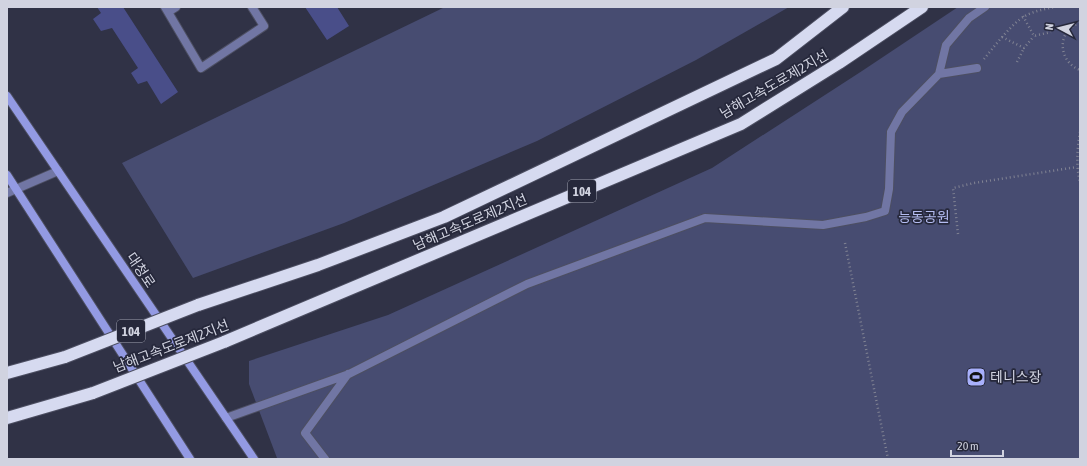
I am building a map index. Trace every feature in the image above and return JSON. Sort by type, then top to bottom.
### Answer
[{"type":"highway","name":"남해고속도로제2지선","points":[[7,373],[65,356],[198,305],[318,265],[444,216],[776,59],[843,7]]},
{"type":"highway","name":"남해고속도로제2지선","points":[[7,418],[93,393],[224,342],[741,124],[839,63],[922,7]]},
{"type":"main road","name":"대청로","points":[[7,96],[254,459]]},
{"type":"main road","points":[[7,175],[190,459]]},
{"type":"street","points":[[176,7],[166,10],[201,68],[264,26],[252,7]]},
{"type":"street","points":[[226,418],[349,374],[527,284],[706,218],[823,225],[866,217],[885,211],[889,189],[891,132],[902,112],[939,74],[946,45],[969,18],[985,7]]},
{"type":"street","points":[[939,74],[977,68]]},
{"type":"street","points":[[7,193],[58,171]]},
{"type":"street","points":[[325,459],[305,433],[349,374]]},
{"type":"path","points":[[977,68],[1002,37],[1023,16],[1043,9],[1055,7]]},
{"type":"path","points":[[1023,16],[1034,36]]},
{"type":"path","points":[[1080,22],[1069,29],[1064,36],[1062,43],[1062,52],[1066,60],[1071,66],[1080,70]]},
{"type":"path","points":[[1017,62],[1024,48],[1034,36],[1051,32]]},
{"type":"path","points":[[1002,37],[1024,48]]},
{"type":"path","points":[[1080,132],[1077,167],[1080,182]]},
{"type":"path","points":[[958,234],[953,188],[974,183],[1077,167]]},
{"type":"path","points":[[845,243],[888,459]]},
{"type":"green space","points":[[445,7],[789,7],[696,60],[537,141],[344,223],[193,278],[122,163]]},
{"type":"green space","name":"능동공원","points":[[958,7],[1080,7],[1080,459],[277,458],[249,384],[249,361],[388,315],[712,168]]},
{"type":"building","points":[[97,7],[123,7],[178,92],[161,104],[147,81],[138,84],[131,73],[138,68],[112,28],[101,31],[93,19],[101,13]]},
{"type":"building","points":[[305,7],[337,7],[349,26],[327,40]]},
{"type":"place","name":"테니스장","points":[[976,377]]}]
